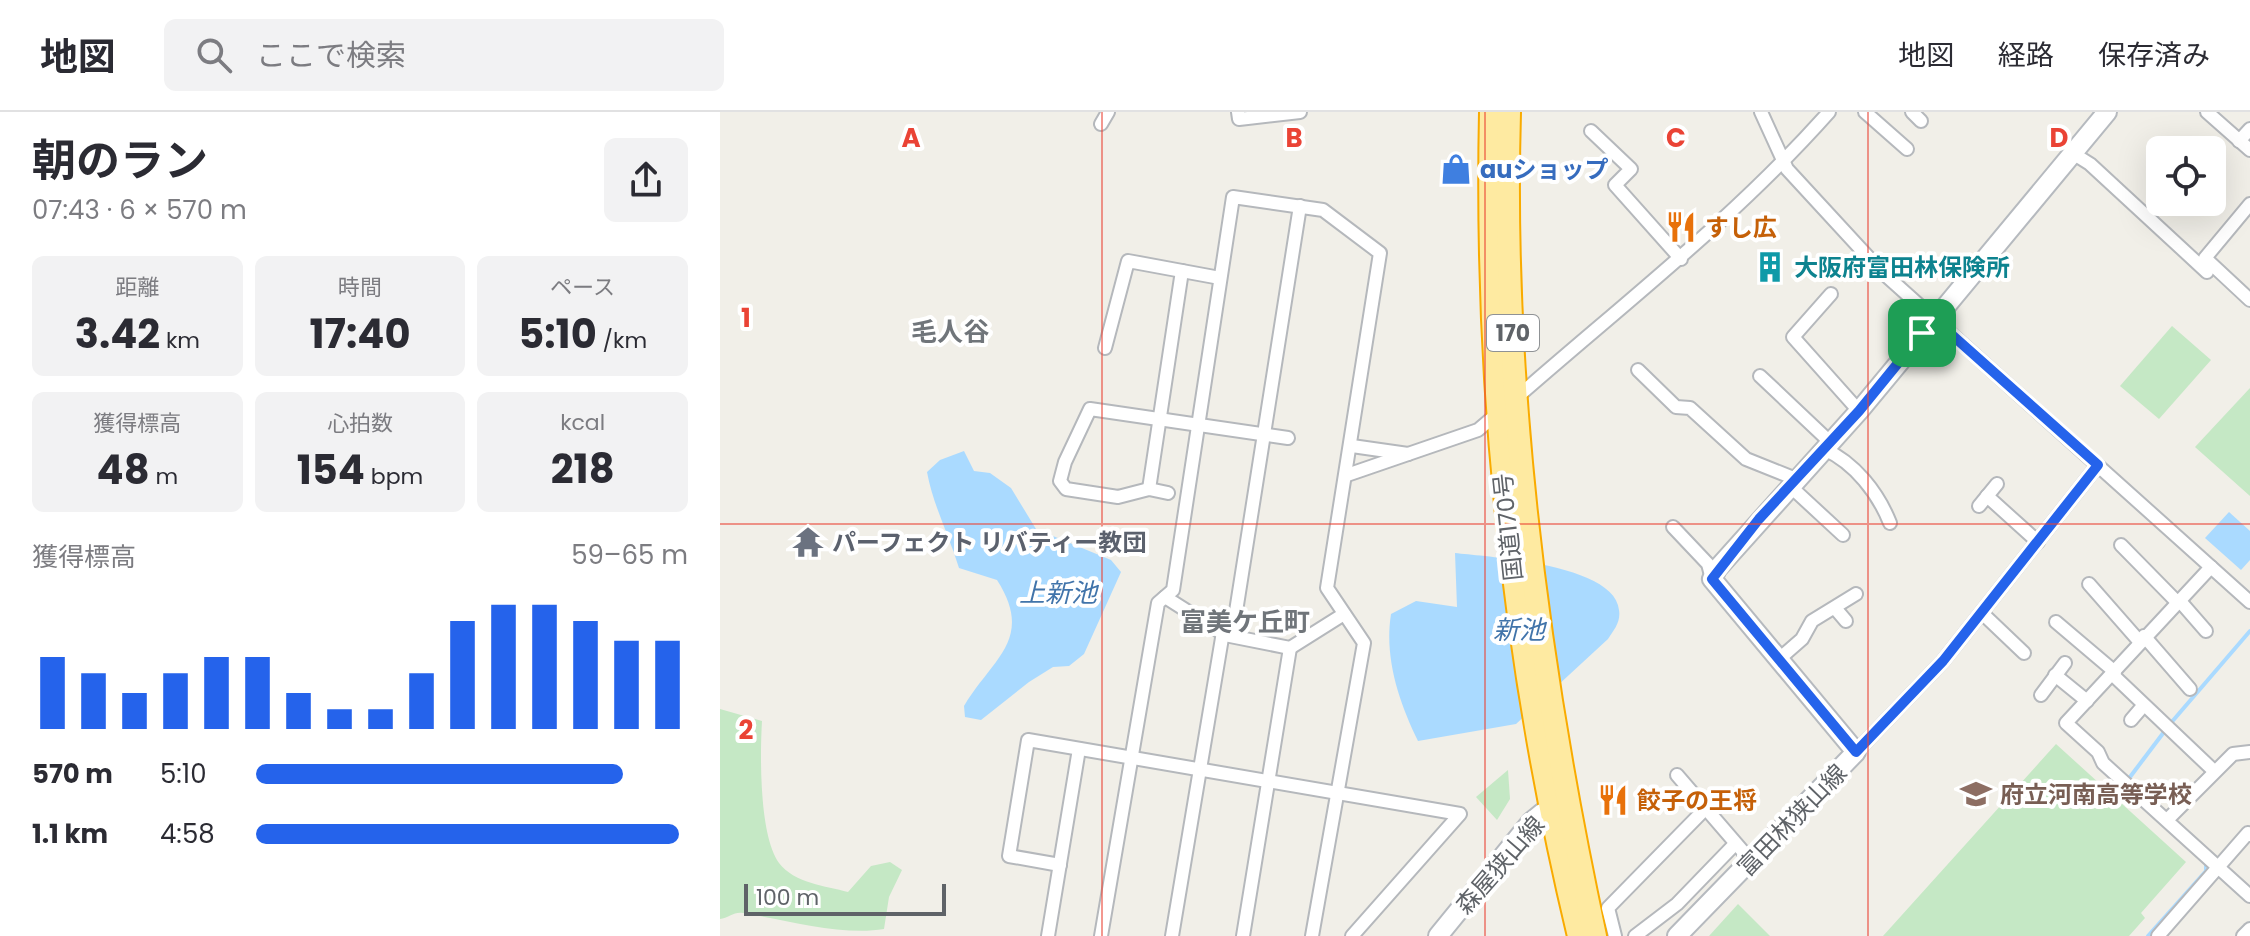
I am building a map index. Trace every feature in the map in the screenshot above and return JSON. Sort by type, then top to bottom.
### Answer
[{"type":"highway","name":"国道170号","points":[[1491,112],[1491,260],[1498,413],[1579,936]]},
{"type":"highway","name":"国道170号","points":[[1509,112],[1509,235],[1520,550]]},
{"type":"highway","name":"国道170号","points":[[1560,808],[1595,936]]},
{"type":"main road","points":[[1712,579],[1859,411],[2107,112]]},
{"type":"main road","name":"富田林狭山線","points":[[1679,935],[1856,752],[1712,579]]},
{"type":"main road","name":"森屋狭山線","points":[[1438,936],[1531,822],[1560,808]]},
{"type":"street","points":[[1101,124],[1108,112]]},
{"type":"street","points":[[1238,112],[1239,119],[1300,112]]},
{"type":"street","points":[[1761,112],[1784,161],[1834,222],[1934,319],[2250,602]]},
{"type":"street","points":[[1347,475],[1478,430],[1681,259],[1784,161],[1829,112]]},
{"type":"street","points":[[1865,112],[1907,149]]},
{"type":"street","points":[[2207,112],[2250,150]]},
{"type":"street","points":[[2239,141],[2250,129]]},
{"type":"street","points":[[1591,131],[1631,169],[1615,185],[1681,259]]},
{"type":"street","points":[[2074,154],[2090,164],[2207,272]]},
{"type":"street","points":[[1101,936],[1158,603],[1173,590],[1233,197],[1323,210],[1380,253],[1352,446],[1327,588],[1364,643],[1312,936]]},
{"type":"street","points":[[2250,204],[2205,258],[2250,300]]},
{"type":"street","points":[[1172,936],[1225,635],[1234,624],[1300,206]]},
{"type":"street","points":[[1105,348],[1128,261],[1220,278]]},
{"type":"street","points":[[1149,489],[1182,271]]},
{"type":"street","points":[[1831,294],[1793,337],[1859,411]]},
{"type":"street","points":[[1638,370],[1676,407],[1690,408],[1746,459],[1793,483],[1843,535]]},
{"type":"street","points":[[1760,376],[1871,489],[1890,523]]},
{"type":"street","points":[[1168,493],[1149,489],[1118,497],[1066,489],[1060,481],[1065,462],[1090,409],[1288,438]]},
{"type":"street","points":[[1352,446],[1412,455]]},
{"type":"street","points":[[1856,752],[1943,661],[2098,465]]},
{"type":"street","points":[[1997,484],[1983,501],[2038,542]]},
{"type":"street","points":[[1673,527],[1708,564],[1712,579]]},
{"type":"street","points":[[2121,545],[2206,631]]},
{"type":"street","points":[[2211,567],[2066,723],[2098,752],[2103,763],[2220,865],[2250,896]]},
{"type":"street","points":[[2089,584],[2190,689]]},
{"type":"street","points":[[1778,660],[1802,639],[1812,621],[1856,594]]},
{"type":"street","points":[[1165,597],[1225,635],[1290,648],[1344,614]]},
{"type":"street","points":[[1835,608],[1846,621]]},
{"type":"street","points":[[1982,613],[2024,653]]},
{"type":"street","points":[[2056,622],[2114,673],[2143,706],[2214,771]]},
{"type":"street","points":[[1243,936],[1290,648]]},
{"type":"street","points":[[2041,695],[2065,663]]},
{"type":"street","points":[[2055,675],[2087,701]]},
{"type":"street","points":[[2131,720],[2143,706]]},
{"type":"street","points":[[1060,865],[1009,856],[1028,740],[1460,814],[1352,936]]},
{"type":"street","points":[[1048,936],[1079,749]]},
{"type":"street","points":[[2168,819],[2233,754],[2250,752]]},
{"type":"street","points":[[1677,775],[1752,862]]},
{"type":"street","points":[[1615,936],[1608,908],[1706,808]]},
{"type":"street","points":[[2158,936],[2248,833],[2250,835]]},
{"type":"street","points":[[1635,936],[1677,904],[1735,844]]},
{"type":"street","points":[[2243,936],[2250,929]]},
{"type":"green space","points":[[2172,326],[2211,360],[2159,419],[2120,386]]},
{"type":"green space","points":[[2250,388],[2250,496],[2195,447]]},
{"type":"green space","points":[[720,709],[762,721],[764,815],[772,850],[785,870],[811,883],[848,892],[871,866],[890,862],[902,870],[889,897],[884,929],[832,929],[740,913],[720,919]]},
{"type":"green space","points":[[2056,744],[2186,862],[2141,913],[2145,918],[2129,936],[1883,936]]},
{"type":"green space","points":[[1508,770],[1510,799],[1497,820],[1476,797]]},
{"type":"green space","points":[[1738,904],[1770,936],[1709,936]]},
{"type":"water","name":"上新池","points":[[964,451],[974,471],[990,473],[1011,488],[1036,529],[1111,560],[1121,572],[1084,654],[1069,666],[1053,667],[1029,682],[981,720],[965,717],[964,706],[1005,648],[1011,633],[1012,618],[1008,600],[997,580],[959,568],[927,472],[940,460]]},
{"type":"water","points":[[2229,512],[2250,531],[2250,560],[2241,570],[2205,538]]},
{"type":"water","name":"新池","points":[[1455,553],[1522,561],[1575,573],[1597,583],[1612,595],[1619,618],[1608,639],[1516,724],[1418,741],[1405,711],[1391,663],[1391,614],[1416,601],[1457,607]]},
{"type":"waterway","points":[[2170,724],[2250,631]]},
{"type":"waterway","points":[[2130,777],[2164,732]]},
{"type":"waterway","points":[[2148,936],[2206,871],[2206,864]]},
{"type":"place","name":"auショップ","points":[[1456,169]]},
{"type":"place","name":"すし広","points":[[1681,227]]},
{"type":"place","name":"大阪府富田林保険所","points":[[1770,267]]},
{"type":"place","name":"パーフェクト リバティー教団","points":[[808,542]]},
{"type":"place","name":"府立河南高等学校","points":[[1976,794]]},
{"type":"place","name":"餃子の王将","points":[[1613,800]]},
{"type":"district","name":"毛人谷","points":[[950,332]]},
{"type":"district","name":"富美ケ丘町","points":[[1245,622]]},
{"type":"route","points":[[1934,319],[2098,465],[1943,661],[1856,752],[1712,579],[1759,519],[1831,443],[1922,333],[1934,319]]}]
